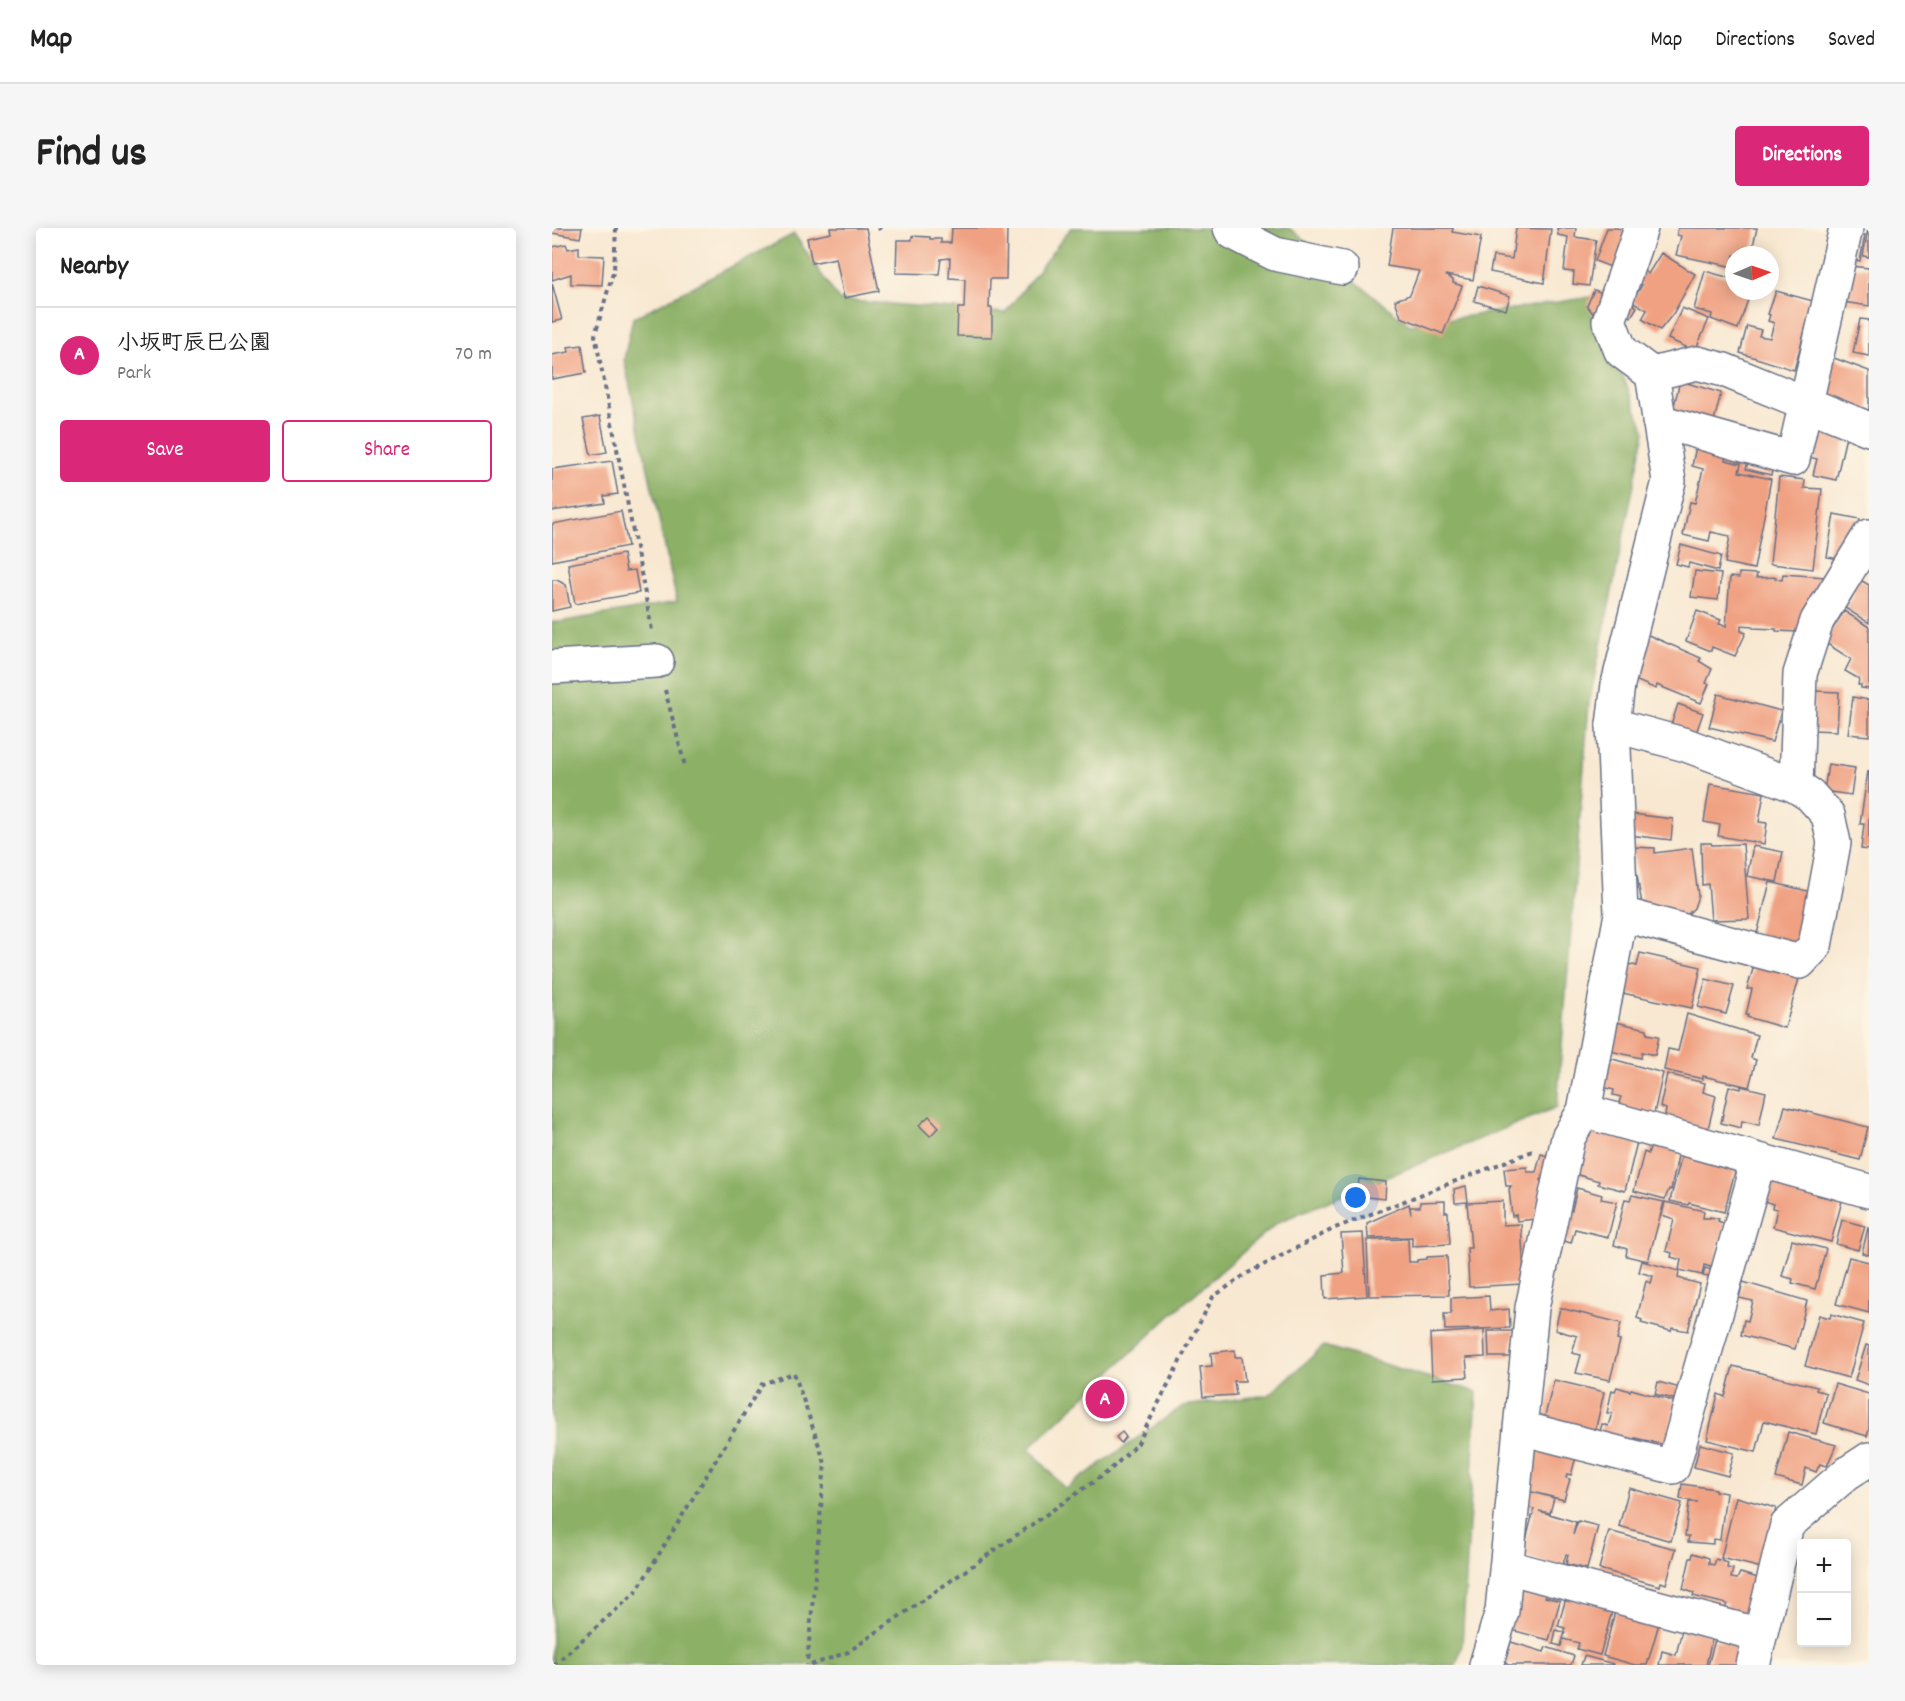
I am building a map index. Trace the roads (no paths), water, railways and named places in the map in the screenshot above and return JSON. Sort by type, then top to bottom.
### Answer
[{"type":"street","points":[[1230,228],[1233,232],[1275,254],[1342,268]]},
{"type":"street","points":[[1659,421],[1792,459],[1846,228]]},
{"type":"street","points":[[1486,1665],[1502,1611],[1532,1308],[1576,1124],[1621,914],[1613,726],[1618,684],[1669,481],[1652,374],[1621,351],[1609,321],[1637,229]]},
{"type":"street","points":[[1652,374],[1697,363],[1724,370],[1869,429]]},
{"type":"street","points":[[1796,786],[1800,674],[1817,621],[1869,536]]},
{"type":"street","points":[[552,667],[657,661]]},
{"type":"street","points":[[1613,726],[1686,745],[1796,786],[1810,795],[1828,815],[1834,843],[1815,946],[1800,962],[1621,914]]},
{"type":"street","points":[[1576,1124],[1749,1157],[1869,1191]]},
{"type":"street","points":[[1521,1428],[1673,1467],[1754,1178],[1749,1157]]},
{"type":"street","points":[[1507,1567],[1757,1650],[1787,1525],[1846,1474],[1869,1459]]},
{"type":"place","name":"小坂町辰巳公園","points":[[1105,1399]]}]
